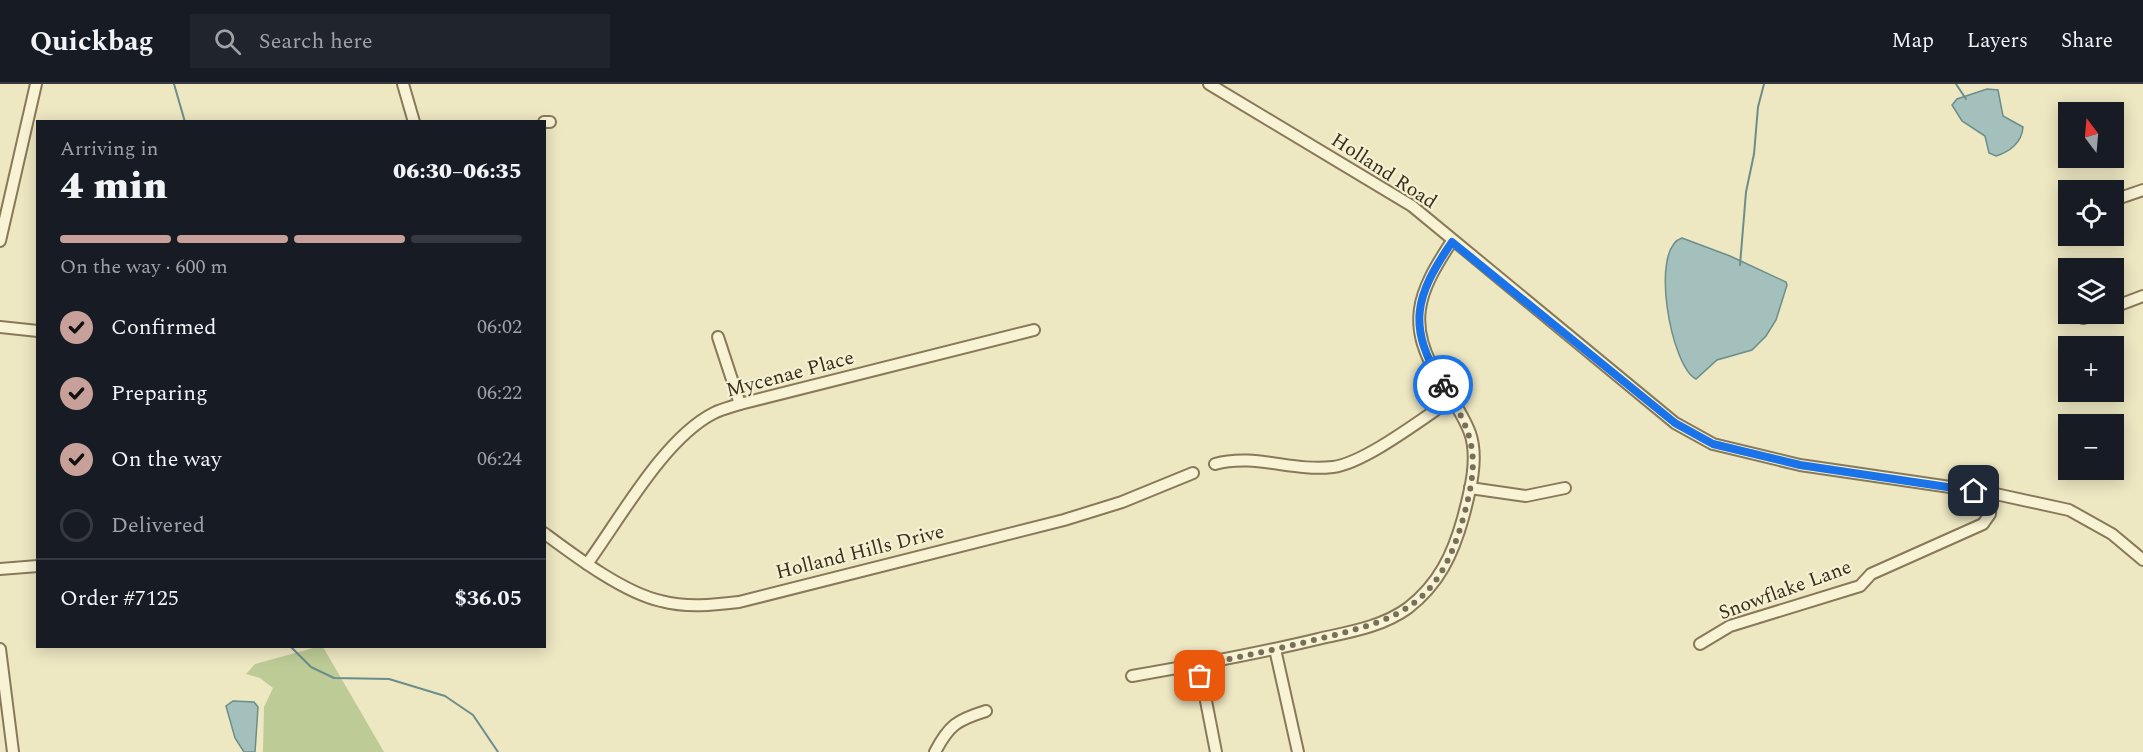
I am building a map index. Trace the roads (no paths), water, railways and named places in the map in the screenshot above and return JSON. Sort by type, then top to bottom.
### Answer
[{"type":"street","points":[[0,241],[36,84]]},
{"type":"street","points":[[403,84],[413,120]]},
{"type":"street","name":"Holland Road","points":[[1209,84],[1412,206],[1452,242],[1675,423],[1713,444],[1800,465],[1991,493],[2068,510],[2112,534],[2143,560]]},
{"type":"street","points":[[2124,197],[2143,190]]},
{"type":"street","points":[[1132,676],[1275,649],[1376,625],[1408,608],[1444,569],[1455,548],[1470,488],[1474,449],[1471,435],[1425,352],[1418,322],[1419,302],[1427,281],[1452,242]]},
{"type":"street","points":[[2124,303],[2143,296]]},
{"type":"street","points":[[0,327],[36,331]]},
{"type":"street","name":"Mycenae Place","points":[[587,564],[658,462],[693,427],[713,413],[740,404],[1034,330]]},
{"type":"street","points":[[718,337],[740,404]]},
{"type":"street","points":[[1215,464],[1233,459],[1315,468],[1349,463],[1452,399]]},
{"type":"street","name":"Holland Hills Drive","points":[[546,534],[587,564],[659,601],[696,606],[739,602],[1064,520],[1122,502],[1193,473]]},
{"type":"street","points":[[1470,488],[1526,496],[1565,488]]},
{"type":"street","name":"Snowflake Lane","points":[[1700,644],[1730,626],[1860,586],[1871,574],[1983,524],[1990,514],[1991,493]]},
{"type":"street","points":[[0,569],[36,566]]},
{"type":"street","points":[[0,649],[13,752]]},
{"type":"street","points":[[1275,649],[1298,752]]},
{"type":"street","points":[[1198,665],[1216,752]]},
{"type":"street","points":[[935,752],[945,734],[960,719],[986,711]]},
{"type":"water","points":[[1987,89],[1998,90],[2003,116],[2023,127],[2020,138],[2014,146],[1996,156],[1989,153],[1985,136],[1962,121],[1952,105],[1957,99]]},
{"type":"water","points":[[1682,238],[1730,256],[1786,282],[1787,285],[1776,320],[1766,336],[1752,350],[1717,360],[1696,379],[1687,370],[1679,353],[1667,308],[1665,284],[1667,263],[1672,246]]},
{"type":"water","points":[[233,701],[254,702],[258,707],[255,752],[244,752],[235,738],[226,706]]},
{"type":"waterway","points":[[174,84],[184,120]]},
{"type":"waterway","points":[[1740,265],[1746,192],[1754,154],[1758,107],[1764,84]]},
{"type":"waterway","points":[[1956,84],[1966,99]]},
{"type":"waterway","points":[[292,648],[311,667],[334,678],[389,679],[445,696],[473,715],[498,752]]}]
